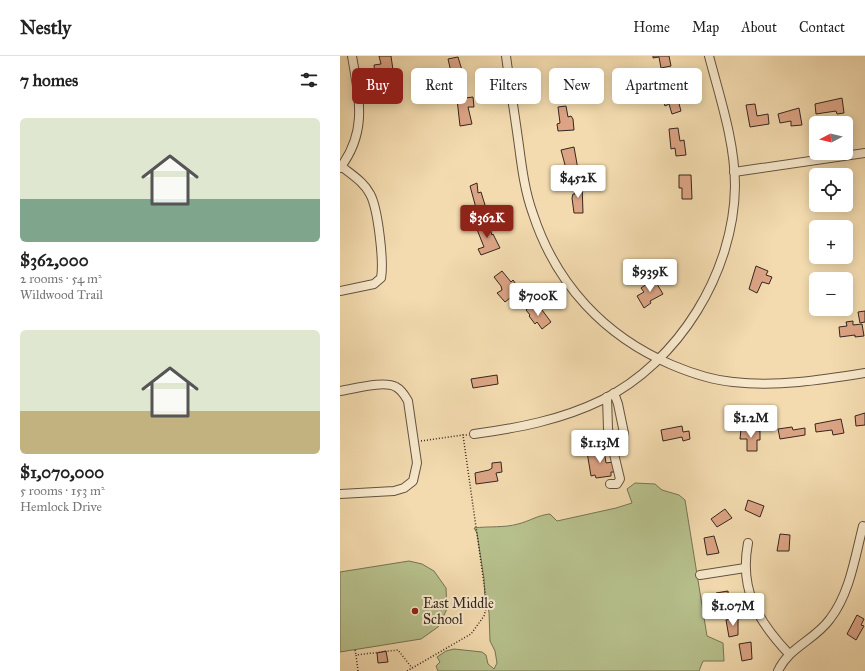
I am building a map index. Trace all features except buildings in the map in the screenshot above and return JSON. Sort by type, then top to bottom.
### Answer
[{"type":"street","points":[[340,291],[374,284],[381,278],[383,266],[374,205],[371,195],[359,180],[341,167],[352,150],[360,121],[360,111],[352,56]]},
{"type":"street","points":[[506,56],[528,197],[536,225],[547,250],[569,286],[598,318],[632,345],[658,359],[707,377],[746,384],[791,383],[865,373]]},
{"type":"street","points":[[474,434],[546,421],[575,411],[610,395],[658,359],[690,320],[714,279],[730,228],[734,199],[734,172],[728,127],[709,56]]},
{"type":"street","points":[[734,172],[865,153]]},
{"type":"street","points":[[340,391],[388,384],[396,387],[403,393],[408,401],[417,471],[413,481],[404,488],[377,493],[340,494]]},
{"type":"street","points":[[610,395],[618,404],[624,433],[610,438]]},
{"type":"street","points":[[610,395],[610,438],[615,453],[620,479],[618,484],[610,484]]},
{"type":"street","points":[[778,671],[789,654],[821,629],[830,619],[838,606],[846,586],[863,526]]},
{"type":"street","points":[[748,543],[745,568],[748,589],[755,610],[771,635],[789,654]]},
{"type":"street","points":[[700,575],[745,568]]},
{"type":"path","points":[[414,442],[474,434]]},
{"type":"path","points":[[407,671],[471,634],[484,616],[487,606],[462,435]]},
{"type":"path","points":[[355,650],[358,671]]},
{"type":"path","points":[[356,655],[398,650],[412,668]]},
{"type":"green space","points":[[635,483],[655,484],[662,490],[679,495],[685,500],[707,636],[723,643],[724,661],[703,661],[699,671],[438,671],[436,666],[440,662],[437,657],[446,651],[454,649],[482,652],[486,655],[488,664],[494,669],[497,663],[495,651],[490,641],[489,612],[485,600],[484,579],[477,533],[474,528],[513,525],[550,514],[557,521],[616,508],[632,503],[627,489]]},
{"type":"green space","points":[[409,561],[422,564],[434,571],[446,588],[447,609],[438,627],[421,639],[340,652],[340,572]]},
{"type":"place","name":"East Middle School","points":[[415,611]]}]
